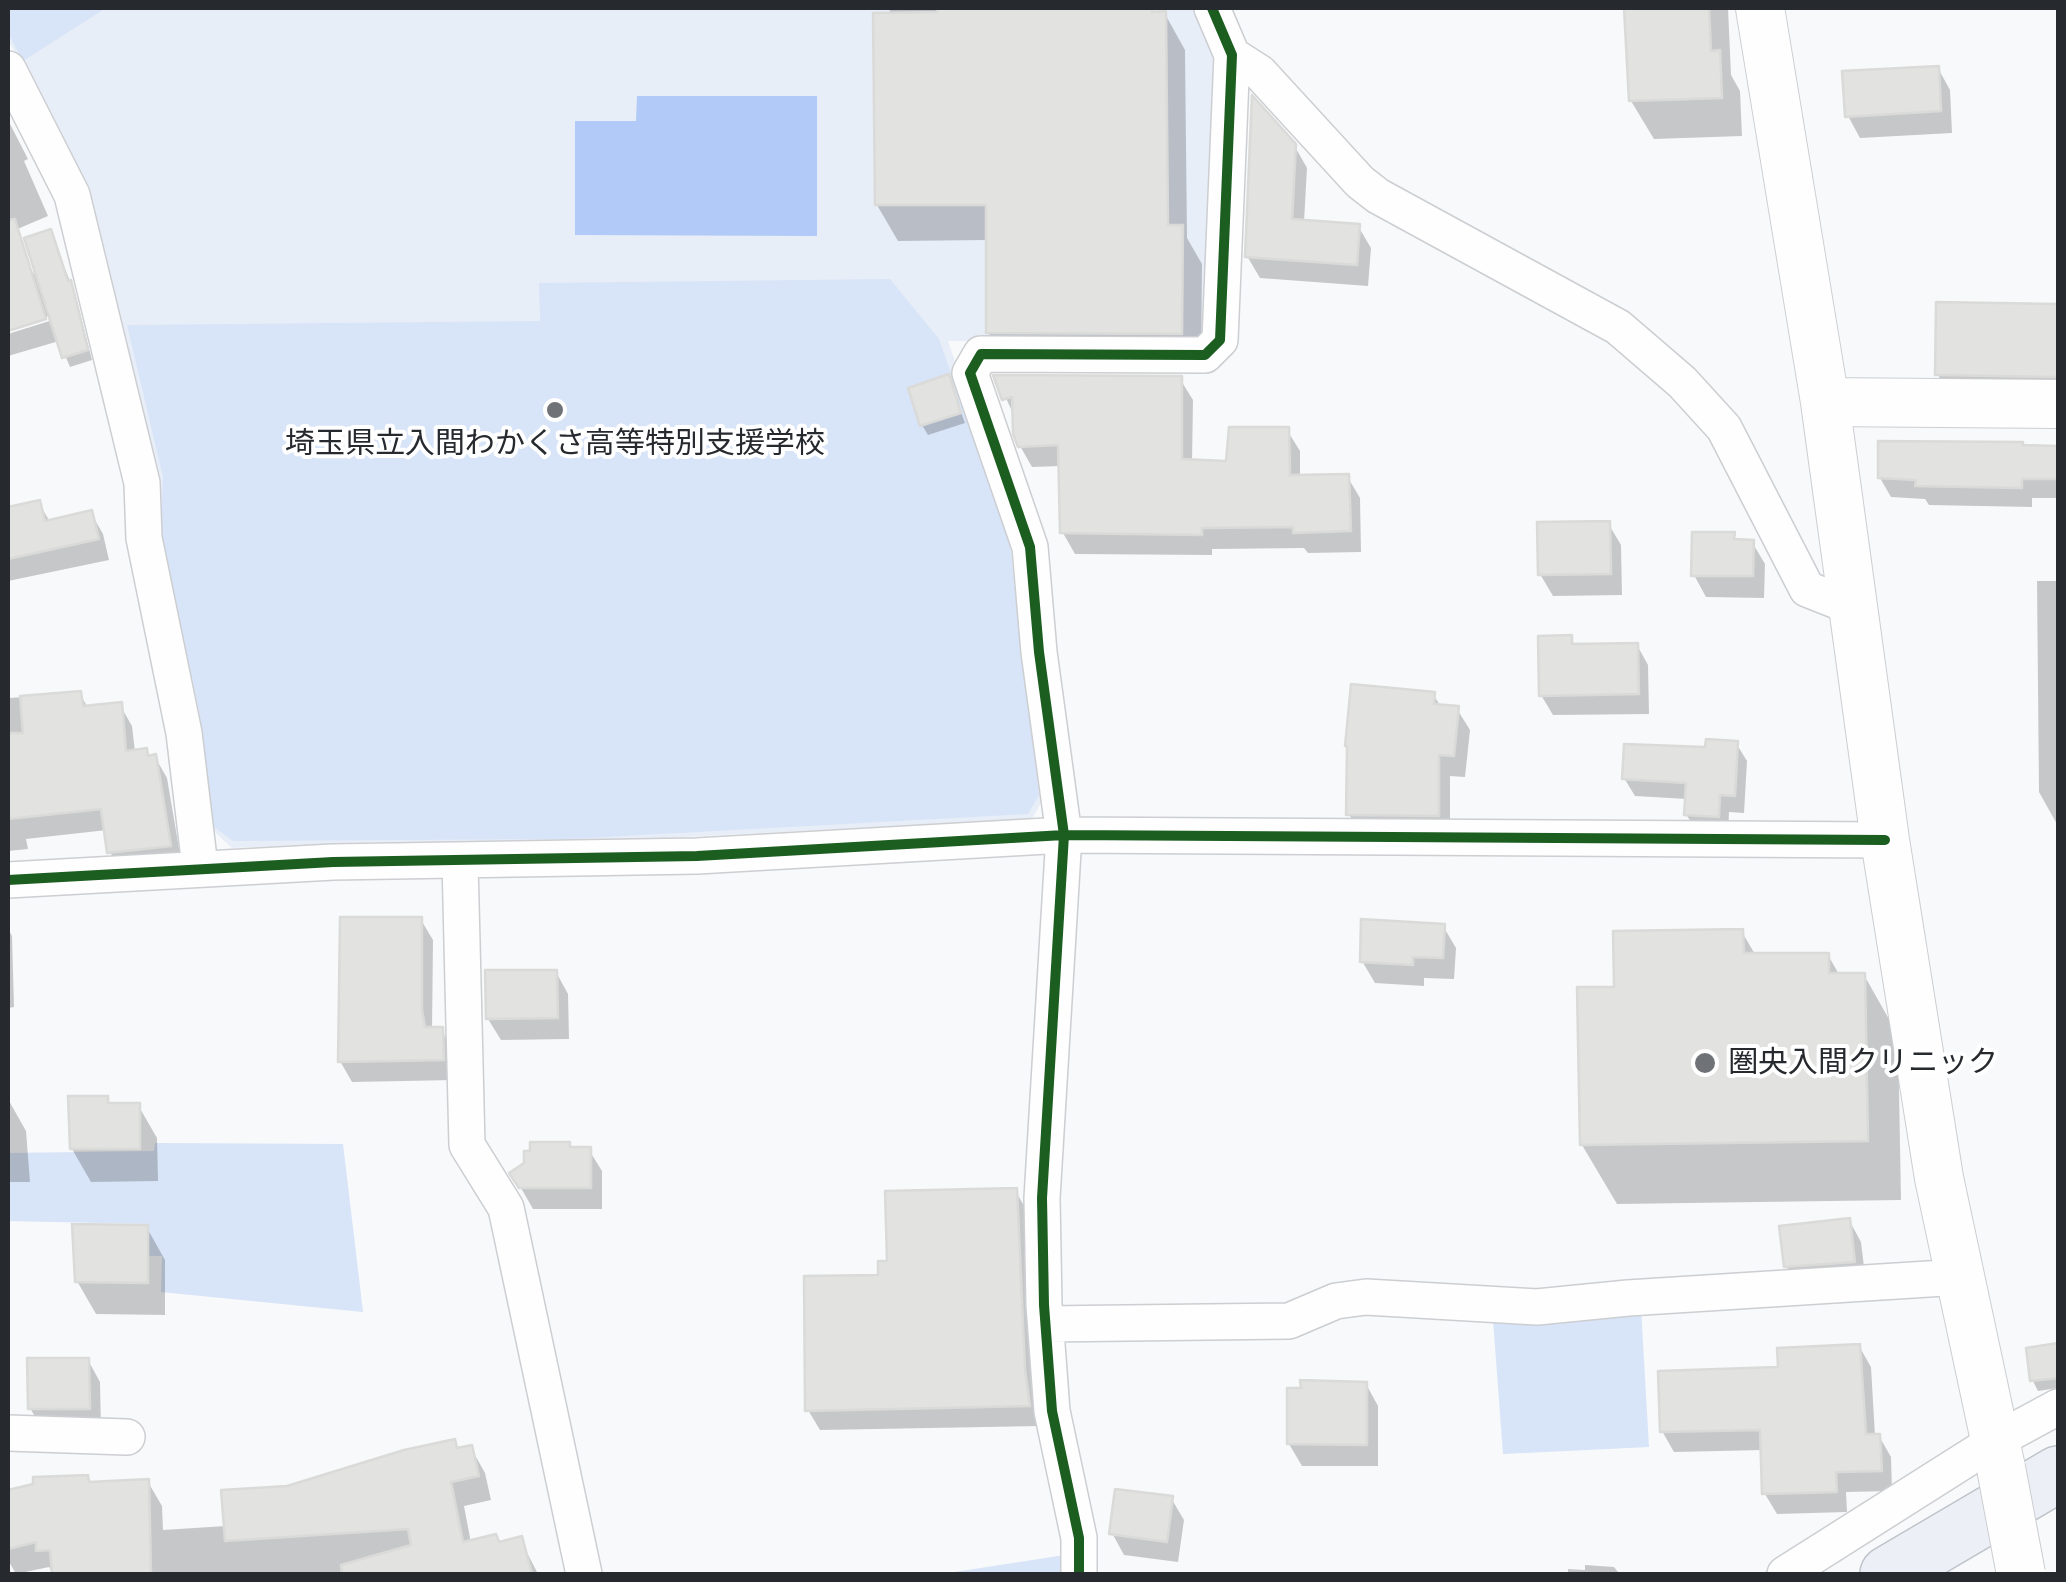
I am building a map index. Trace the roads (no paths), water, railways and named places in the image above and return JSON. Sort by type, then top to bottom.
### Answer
[{"type":"highway","points":[[1888,1574],[2058,1474]]},
{"type":"street","points":[[1079,1574],[1079,1538],[1052,1411],[1042,1198],[1064,835],[1030,547],[970,373],[981,354],[1205,355],[1220,340],[1232,54],[1212,8]]},
{"type":"street","points":[[1760,8],[1825,402],[1885,840],[1939,1178],[2020,1574]]},
{"type":"street","points":[[1232,54],[1260,73],[1360,182],[1378,196],[1618,327],[1682,382],[1724,428],[1807,589],[1855,608]]},
{"type":"street","points":[[8,68],[72,195],[142,483],[144,538],[184,734],[200,867]]},
{"type":"street","points":[[1825,402],[2058,404]]},
{"type":"street","points":[[8,880],[333,862],[698,856],[1064,835],[1885,840]]},
{"type":"street","points":[[460,862],[467,1144],[506,1208],[584,1574]]},
{"type":"street","points":[[1046,1324],[1289,1321],[1336,1301],[1366,1296],[1537,1307],[1960,1277]]},
{"type":"street","points":[[1784,1574],[1998,1454],[2058,1407]]},
{"type":"street","points":[[8,1433],[127,1436]]},
{"type":"water","points":[[637,96],[817,96],[817,236],[575,235],[575,121],[636,121]]},
{"type":"place","name":"埼玉県立入間わかくさ高等特別支援学校","points":[[555,410]]},
{"type":"place","name":"圏央入間クリニック","points":[[1705,1063]]}]
